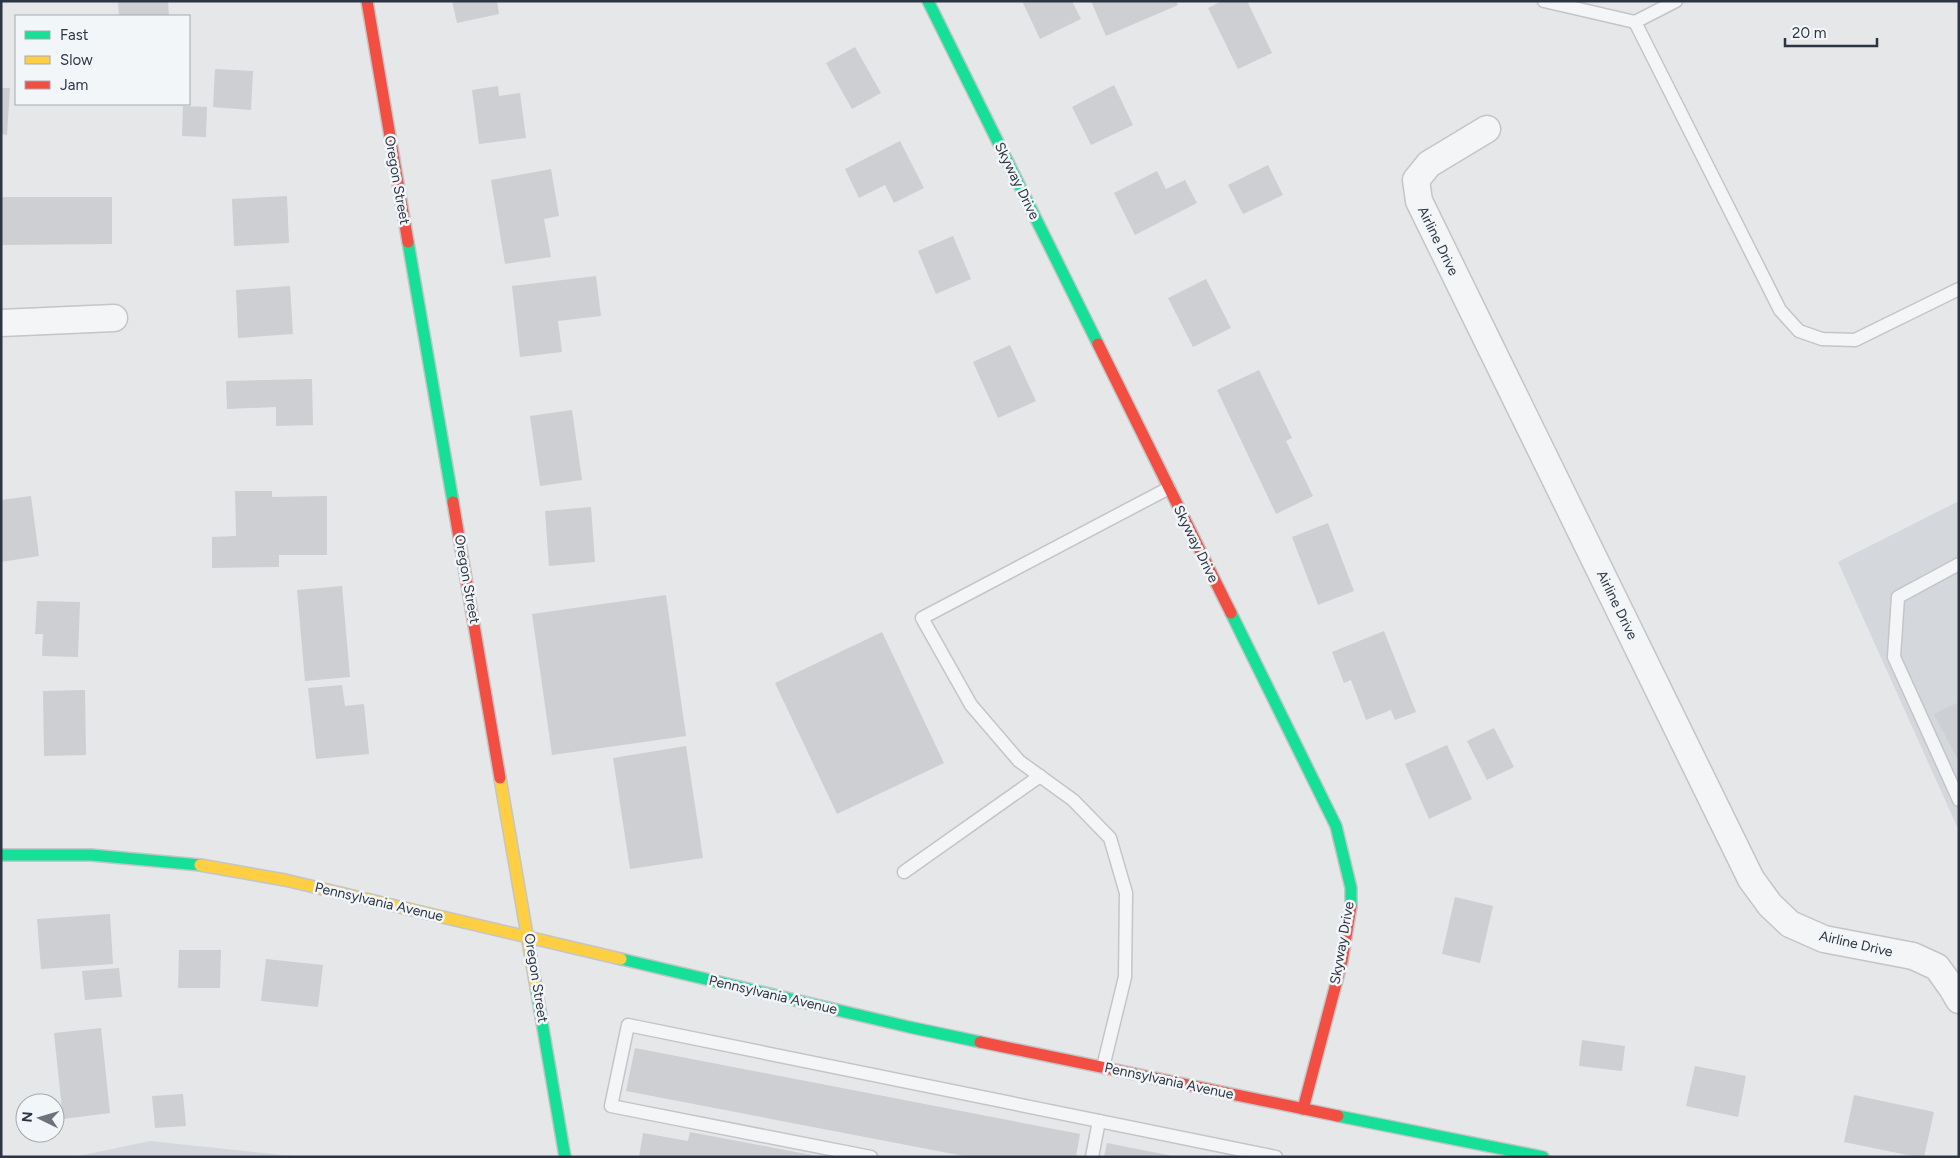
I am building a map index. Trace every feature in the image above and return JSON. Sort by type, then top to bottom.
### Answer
[{"type":"street","name":"Oregon Street","points":[[367,1],[529,936],[565,1157]]},
{"type":"street","name":"Skyway Drive","points":[[928,1],[1336,826],[1351,888],[1351,910],[1342,961],[1303,1109]]},
{"type":"street","name":"Airline Drive","points":[[1487,129],[1429,164],[1416,180],[1419,201],[1751,879],[1770,905],[1790,924],[1824,939],[1913,956],[1937,967],[1959,1000]]},
{"type":"street","points":[[1,323],[114,318]]},
{"type":"street","name":"Pennsylvania Avenue","points":[[1,855],[91,855],[194,864],[285,880],[909,1027],[1543,1157]]},
{"type":"lane","points":[[1544,1],[1635,22],[1676,1]]},
{"type":"lane","points":[[1635,22],[1780,310],[1799,331],[1822,339],[1855,340],[1959,289]]},
{"type":"lane","points":[[1103,1067],[1125,977],[1126,893],[1110,838],[1073,800],[1019,761],[971,705],[922,618],[1169,488]]},
{"type":"lane","points":[[1959,564],[1898,597],[1894,657],[1959,800]]},
{"type":"lane","points":[[904,872],[1040,776]]},
{"type":"lane","points":[[871,1157],[611,1106],[628,1025],[1276,1157]]},
{"type":"lane","points":[[1092,1157],[1099,1121]]},
{"type":"shaded area","points":[[1959,501],[1959,831],[1838,562]]},
{"type":"shaded area","points":[[150,1141],[301,1157],[74,1157]]},
{"type":"building","points":[[118,1],[168,1],[169,15],[119,15]]},
{"type":"building","points":[[452,1],[497,1],[499,14],[457,23]]},
{"type":"building","points":[[1022,1],[1072,1],[1081,19],[1040,39]]},
{"type":"building","points":[[1091,1],[1176,1],[1178,5],[1106,36]]},
{"type":"building","points":[[1222,1],[1247,1],[1272,53],[1238,69],[1208,8]]},
{"type":"building","points":[[855,47],[881,93],[852,109],[826,63]]},
{"type":"building","points":[[215,69],[253,71],[251,110],[213,107]]},
{"type":"building","points":[[1114,85],[1133,125],[1091,145],[1072,107]]},
{"type":"building","points":[[498,86],[499,96],[520,93],[526,138],[479,144],[472,90]]},
{"type":"building","points":[[1,88],[10,88],[7,135],[1,134]]},
{"type":"building","points":[[183,106],[207,107],[206,137],[182,136]]},
{"type":"building","points":[[900,141],[924,188],[894,203],[885,185],[859,198],[845,169]]},
{"type":"building","points":[[1268,165],[1283,195],[1243,214],[1228,185]]},
{"type":"building","points":[[551,169],[559,216],[544,219],[551,257],[505,264],[491,180]]},
{"type":"building","points":[[1157,171],[1166,189],[1185,180],[1197,203],[1135,235],[1114,193]]},
{"type":"building","points":[[287,196],[289,243],[234,246],[232,199]]},
{"type":"building","points":[[1,197],[112,197],[112,244],[1,245]]},
{"type":"building","points":[[953,236],[971,279],[936,294],[918,251]]},
{"type":"building","points":[[596,276],[601,316],[558,321],[562,352],[520,357],[512,286]]},
{"type":"building","points":[[1206,279],[1231,328],[1193,347],[1168,298]]},
{"type":"building","points":[[290,286],[293,334],[238,338],[236,290]]},
{"type":"building","points":[[1010,345],[1036,401],[998,418],[973,362]]},
{"type":"building","points":[[1259,370],[1292,438],[1286,441],[1313,496],[1276,514],[1217,390]]},
{"type":"building","points":[[312,379],[313,425],[276,426],[276,407],[227,409],[226,381]]},
{"type":"building","points":[[572,410],[582,480],[540,486],[530,416]]},
{"type":"building","points":[[235,491],[272,491],[272,497],[327,496],[327,555],[279,555],[279,567],[212,568],[212,537],[236,536]]},
{"type":"building","points":[[31,496],[39,556],[1,562],[1,500]]},
{"type":"building","points":[[591,507],[595,562],[549,566],[545,511]]},
{"type":"building","points":[[1328,523],[1354,591],[1318,605],[1292,537]]},
{"type":"building","points":[[342,586],[350,677],[305,681],[297,590]]},
{"type":"building","points":[[666,595],[686,736],[552,755],[532,614]]},
{"type":"building","points":[[37,601],[80,602],[78,657],[42,656],[43,634],[35,634]]},
{"type":"building","points":[[1384,631],[1416,712],[1395,720],[1391,710],[1366,720],[1351,680],[1344,683],[1332,652]]},
{"type":"building","points":[[882,632],[944,763],[837,814],[775,683]]},
{"type":"building","points":[[342,685],[345,706],[364,704],[369,754],[316,759],[308,688]]},
{"type":"building","points":[[85,690],[86,755],[44,756],[43,691]]},
{"type":"building","points":[[1959,702],[1959,762],[1934,714]]},
{"type":"building","points":[[1494,728],[1514,767],[1487,780],[1467,741]]},
{"type":"building","points":[[1447,745],[1472,799],[1429,819],[1405,764]]},
{"type":"building","points":[[686,746],[703,858],[630,869],[613,758]]},
{"type":"building","points":[[1455,897],[1493,906],[1480,963],[1442,954]]},
{"type":"building","points":[[110,914],[113,964],[41,969],[37,919]]},
{"type":"building","points":[[179,950],[221,950],[220,988],[178,988]]},
{"type":"building","points":[[266,959],[323,965],[318,1007],[261,1001]]},
{"type":"building","points":[[119,968],[122,997],[85,1000],[82,971]]},
{"type":"building","points":[[101,1028],[110,1113],[65,1119],[65,1093],[60,1093],[54,1033]]},
{"type":"building","points":[[1582,1040],[1625,1046],[1622,1071],[1579,1066]]},
{"type":"building","points":[[635,1048],[1080,1134],[1076,1157],[969,1157],[626,1091]]},
{"type":"building","points":[[1695,1066],[1746,1076],[1738,1117],[1686,1106]]},
{"type":"building","points":[[183,1094],[186,1126],[155,1128],[152,1096]]},
{"type":"building","points":[[1854,1095],[1934,1112],[1924,1157],[1844,1142]]},
{"type":"building","points":[[690,1132],[817,1156],[639,1157],[643,1133],[688,1141]]},
{"type":"building","points":[[1107,1143],[1173,1156],[1173,1157],[1104,1157]]},
{"type":"traffic: fast","points":[[928,1],[1098,344]]},
{"type":"traffic: fast","points":[[408,242],[453,502]]},
{"type":"traffic: fast","points":[[1231,613],[1336,826],[1351,888],[1351,906]]},
{"type":"traffic: fast","points":[[1,855],[91,855],[200,865]]},
{"type":"traffic: fast","points":[[621,959],[980,1042]]},
{"type":"traffic: fast","points":[[536,987],[565,1157]]},
{"type":"traffic: fast","points":[[1338,1116],[1543,1157]]},
{"type":"traffic: slow","points":[[500,778],[536,987]]},
{"type":"traffic: slow","points":[[200,865],[285,880],[621,959]]},
{"type":"traffic: jam","points":[[367,1],[408,242]]},
{"type":"traffic: jam","points":[[1098,344],[1231,613]]},
{"type":"traffic: jam","points":[[453,502],[500,778]]},
{"type":"traffic: jam","points":[[1303,1109],[1342,961],[1351,906]]},
{"type":"traffic: jam","points":[[980,1042],[1338,1116]]}]
